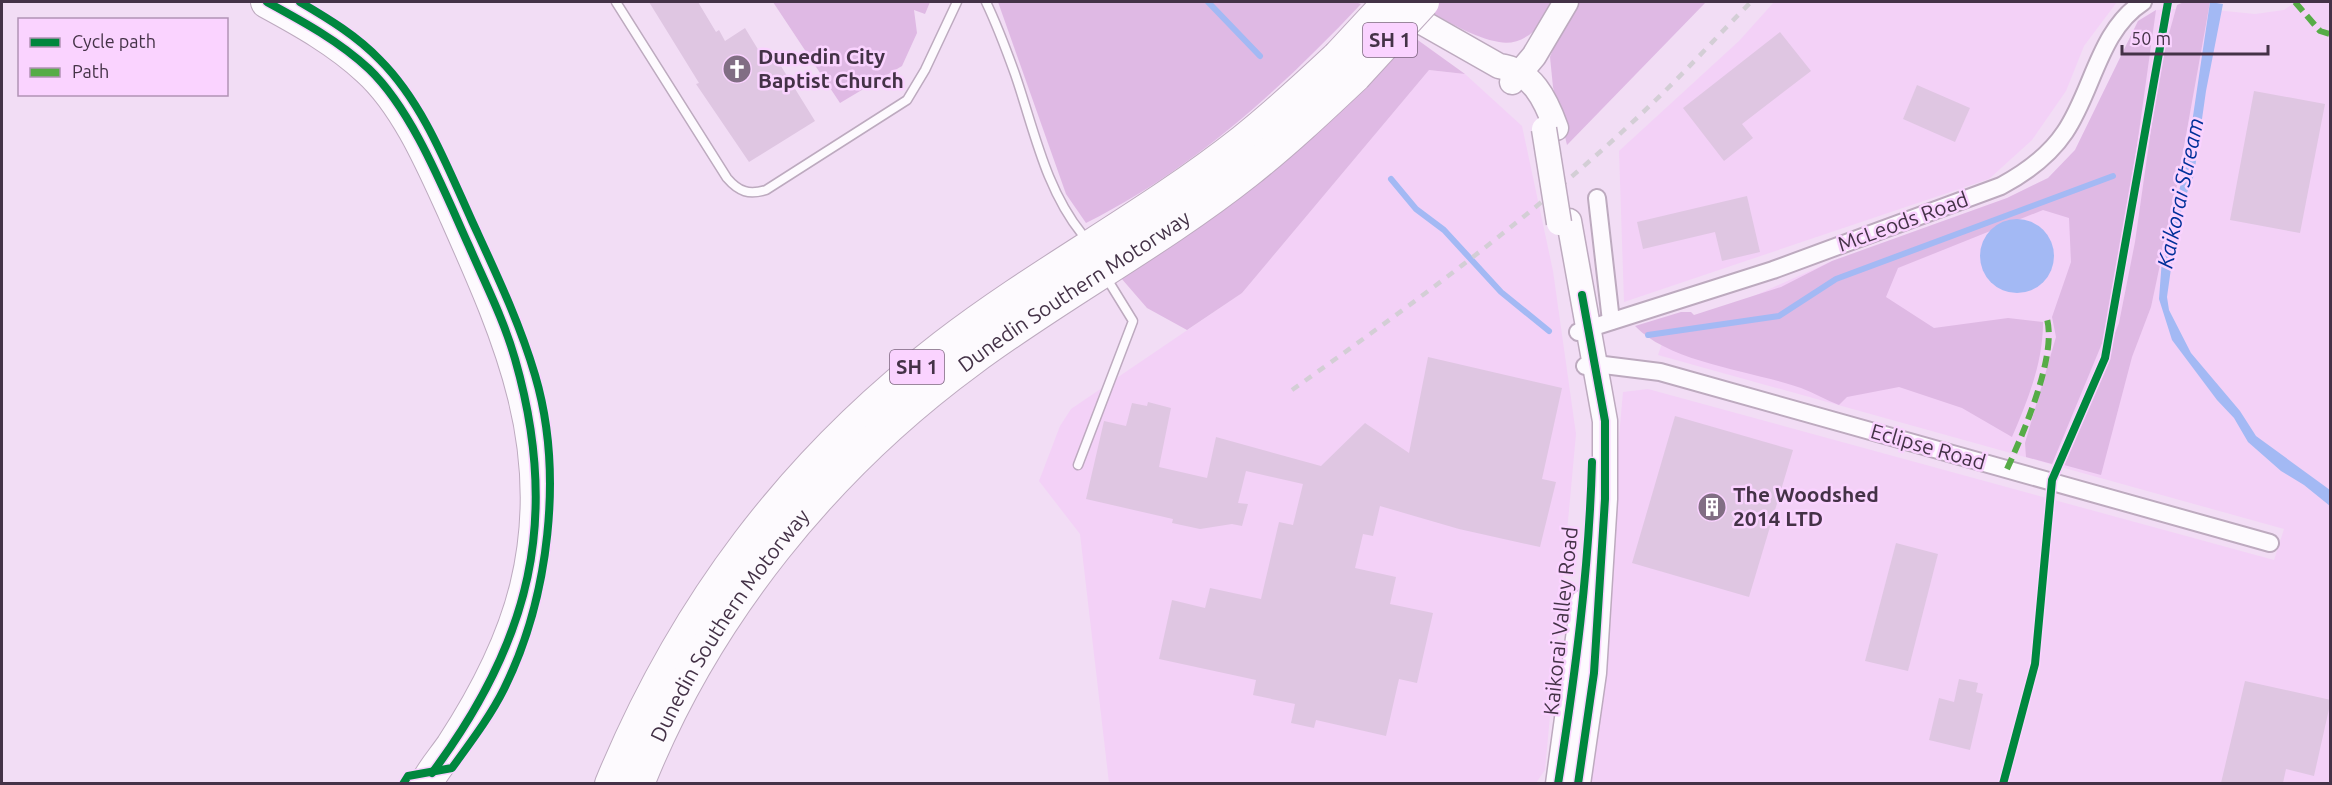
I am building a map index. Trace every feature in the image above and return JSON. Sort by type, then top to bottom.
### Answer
[{"type":"highway","points":[[267,2],[316,29],[369,70],[399,108],[423,147],[498,311],[515,358],[525,402],[534,451],[538,503],[526,587],[502,657],[481,698],[426,783]]},
{"type":"highway","name":"Dunedin Southern Motorway","points":[[638,783],[664,728],[710,642],[773,552],[843,471],[885,430],[969,361],[1246,173],[1299,129],[1346,67],[1387,2]]},
{"type":"highway","name":"Dunedin Southern Motorway","points":[[611,783],[642,713],[686,631],[726,570],[802,475],[860,418],[946,344],[1243,141],[1346,67],[1423,2]]},
{"type":"main road","name":"Kaikorai Valley Road","points":[[1387,2],[1511,74],[1542,96],[1550,129],[1583,331],[1605,421],[1605,499],[1594,673],[1578,783]]},
{"type":"main road","points":[[1511,74],[1553,28],[1566,2]]},
{"type":"main road","name":"Kaikorai Valley Road","points":[[1558,783],[1575,674],[1590,540],[1592,462],[1590,365]]},
{"type":"street","name":"McLeods Road","points":[[1583,331],[1773,270],[2001,186],[2022,175],[2039,162],[2066,131],[2120,22],[2143,2]]},
{"type":"street","points":[[1597,198],[1611,321]]},
{"type":"street","name":"Eclipse Road","points":[[1590,365],[1660,372],[2270,543]]},
{"type":"lane","points":[[616,2],[728,178],[745,192],[755,193],[766,190],[907,100],[925,70],[957,2]]},
{"type":"lane","points":[[986,2],[1015,75],[1039,151],[1061,203],[1082,234]]},
{"type":"lane","points":[[1078,465],[1133,321],[1110,282]]},
{"type":"shaded area","points":[[773,2],[930,2],[925,14],[914,10],[917,33],[902,66],[840,103]]},
{"type":"shaded area","points":[[998,2],[1355,2],[1361,4],[1299,67],[1233,126],[1162,179],[1086,223],[1066,194]]},
{"type":"shaded area","points":[[1433,2],[1553,2],[1545,18],[1533,32],[1508,43],[1480,37],[1426,10]]},
{"type":"shaded area","points":[[1572,2],[1706,2],[1567,145],[1553,87],[1550,57]]},
{"type":"shaded area","points":[[1774,2],[2117,2],[2084,46],[2066,91],[2032,140],[1989,179],[1624,302],[1619,151],[1739,41]]},
{"type":"shaded area","points":[[2184,2],[2210,2],[2177,185],[2151,307],[2132,357],[2101,475],[2064,465],[2064,460],[2119,323],[2135,242],[2160,66],[2177,5]]},
{"type":"shaded area","points":[[2295,2],[2330,2],[2330,783],[1588,784],[1623,392],[1648,389],[2274,560],[2284,529],[1658,355],[1668,326],[1745,300],[1832,261],[2007,198],[2048,178],[2075,150],[2138,21],[2156,10],[2195,8],[2255,14],[2284,10]]},
{"type":"shaded area","points":[[2156,10],[2122,253],[2103,341],[2052,464],[2026,457],[2025,443],[2056,337],[2052,317],[2071,262],[2069,218],[2043,210],[1898,268],[1886,297],[1934,328],[2008,318],[2043,322],[2037,367],[2029,395],[2012,437],[1962,408],[1899,387],[1847,397],[1839,405],[1801,388],[1713,364],[1669,349],[1650,339],[1635,326],[1681,312],[1691,312],[1694,315],[1781,287],[1832,261],[2007,198],[2048,178],[2075,150],[2138,21]]},
{"type":"shaded area","points":[[1408,33],[1465,74],[1429,70],[1242,293],[1187,330],[1147,308],[1121,278]]},
{"type":"shaded area","points":[[1429,70],[1465,74],[1522,126],[1553,271],[1576,434],[1545,770],[1536,783],[1109,783],[1080,534],[1039,481],[1060,426],[1071,409],[1242,293]]},
{"type":"water","name":"Kaikorai Stream","points":[[2210,2],[2223,4],[2206,91],[2194,175],[2183,203],[2175,240],[2167,297],[2169,310],[2191,353],[2240,411],[2256,436],[2330,490],[2330,506],[2304,485],[2281,471],[2248,442],[2234,418],[2217,400],[2172,340],[2159,299],[2162,259],[2186,163]]},
{"type":"water","points":[[2017,219],[2031,222],[2043,230],[2051,242],[2054,256],[2051,270],[2043,282],[2031,290],[2017,293],[2003,290],[1991,282],[1983,270],[1980,256],[1983,242],[1991,230],[2003,222]]},
{"type":"building","name":"Dunedin City Baptist Church","points":[[649,2],[698,2],[716,32],[719,30],[725,41],[745,28],[762,56],[771,50],[815,121],[749,162],[696,84],[699,83]]},
{"type":"building","points":[[1780,32],[1811,71],[1742,124],[1753,138],[1724,161],[1683,108]]},
{"type":"building","points":[[1917,85],[1970,108],[1955,142],[1903,119]]},
{"type":"building","points":[[2254,91],[2325,104],[2300,233],[2230,220]]},
{"type":"building","points":[[1747,196],[1760,252],[1722,261],[1715,232],[1643,249],[1637,222]]},
{"type":"building","points":[[1428,357],[1562,388],[1542,479],[1556,482],[1540,547],[1459,529],[1380,506],[1373,536],[1363,534],[1355,568],[1396,577],[1390,604],[1433,613],[1417,683],[1399,679],[1386,736],[1316,720],[1314,728],[1291,723],[1295,704],[1253,695],[1256,680],[1159,659],[1172,600],[1205,608],[1210,588],[1261,599],[1279,522],[1293,525],[1303,484],[1246,471],[1238,503],[1248,504],[1242,526],[1232,524],[1200,529],[1172,523],[1173,519],[1086,499],[1104,421],[1126,426],[1132,403],[1147,406],[1148,402],[1171,408],[1159,467],[1207,478],[1216,437],[1321,466],[1365,423],[1409,453]]},
{"type":"building","name":"The Woodshed 2014 LTD","points":[[1675,416],[1793,450],[1749,597],[1632,563]]},
{"type":"building","points":[[1896,543],[1938,554],[1908,671],[1865,661]]},
{"type":"building","points":[[1959,679],[1978,683],[1976,692],[1983,694],[1970,750],[1929,740],[1939,698],[1954,702]]},
{"type":"building","points":[[2245,681],[2331,700],[2314,776],[2286,769],[2283,783],[2221,783]]},
{"type":"waterway","points":[[1208,2],[1260,56]]},
{"type":"waterway","points":[[1648,335],[1779,316],[1836,279],[2113,176]]},
{"type":"waterway","points":[[1391,179],[1416,209],[1444,230],[1501,292],[1549,331]]},
{"type":"railway","points":[[1292,390],[1391,319],[1536,207],[1628,126],[1751,2]]},
{"type":"marked path","points":[[2295,2],[2320,31],[2330,34]]},
{"type":"marked path","points":[[2007,469],[2037,395],[2043,373],[2049,335],[2047,319]]},
{"type":"cycle path","points":[[267,2],[345,49],[369,69],[400,107],[438,177],[500,316],[511,344],[529,417],[535,473],[535,526],[528,577],[513,627],[493,676],[466,724],[432,773]]},
{"type":"cycle path","points":[[300,2],[342,28],[371,51],[395,77],[421,115],[443,157],[498,277],[529,355],[544,413],[549,453],[550,493],[547,535],[532,615],[519,653],[504,689],[492,710],[452,768],[408,776],[403,784]]},
{"type":"cycle path","points":[[2003,784],[2035,664],[2052,480],[2105,358],[2168,2]]},
{"type":"cycle path","points":[[1578,784],[1594,673],[1605,499],[1605,421],[1582,295]]},
{"type":"cycle path","points":[[1558,784],[1580,623],[1588,543],[1592,462]]},
{"type":"place","name":"Dunedin City Baptist Church","points":[[737,69]]},
{"type":"place","name":"The Woodshed 2014 LTD","points":[[1712,507]]}]
